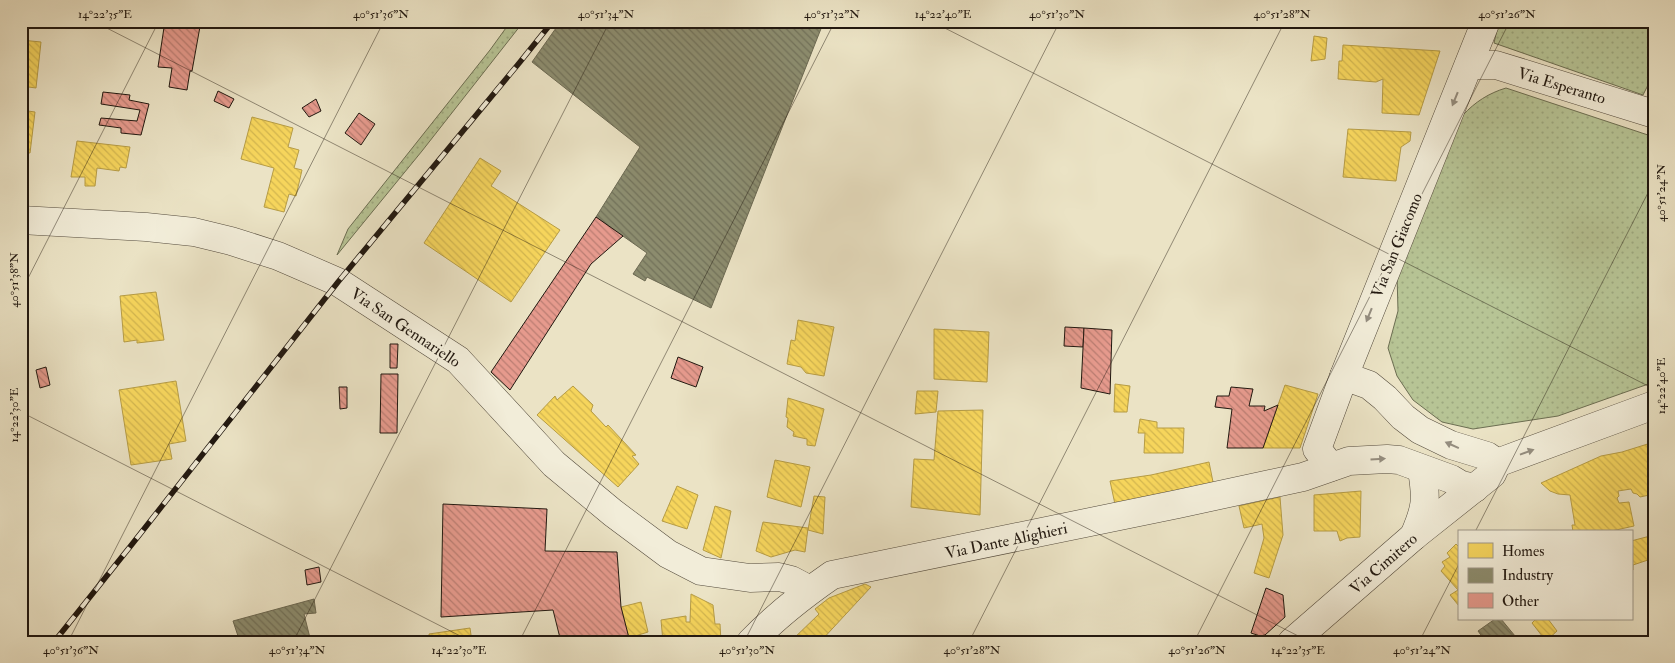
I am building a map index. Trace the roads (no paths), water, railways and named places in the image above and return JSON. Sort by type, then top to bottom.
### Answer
[{"type":"street","name":"Via San Giacomo","points":[[1324,458],[1344,376],[1486,21]]},
{"type":"street","name":"Via Esperanto","points":[[1469,65],[1496,65],[1654,114]]},
{"type":"street","name":"Via San Gennariello","points":[[21,220],[146,227],[194,232],[231,241],[278,256],[338,282],[458,360],[554,464],[613,513],[668,554],[701,571],[750,578],[779,577],[791,580],[810,590]]},
{"type":"street","points":[[1344,376],[1369,385],[1420,430],[1451,445],[1487,456],[1496,463]]},
{"type":"street","points":[[1475,488],[1492,474],[1496,463],[1654,405]]},
{"type":"street","name":"Via Dante Alighieri","points":[[751,642],[772,620],[832,575],[1303,477],[1324,458],[1349,462],[1387,458],[1411,463],[1422,470],[1451,479],[1461,485],[1475,488]]},
{"type":"street","points":[[1414,536],[1424,512],[1425,489],[1422,470]]},
{"type":"street","name":"Via Cimitero","points":[[1292,642],[1414,536],[1475,488]]},
{"type":"railway","points":[[54,642],[338,282],[553,21]]}]
